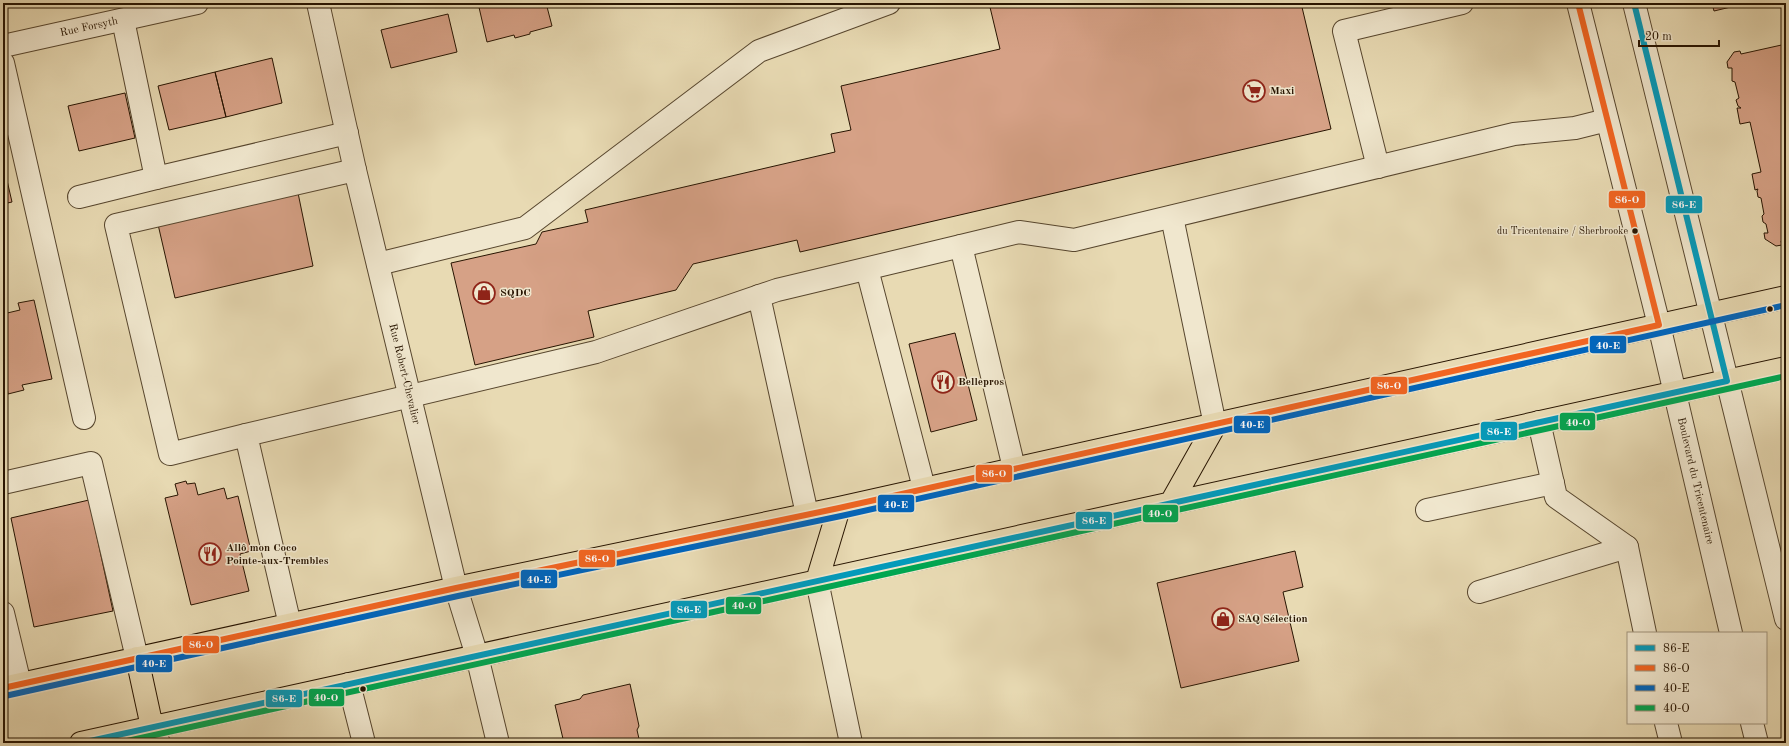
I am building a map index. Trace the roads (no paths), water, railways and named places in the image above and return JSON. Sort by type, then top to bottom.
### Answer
[{"type":"main road","points":[[11,686],[456,588],[839,508],[1786,297]]},
{"type":"main road","points":[[81,743],[156,735],[349,684],[1786,368]]},
{"type":"main road","points":[[1172,503],[1215,425]]},
{"type":"main road","points":[[817,581],[839,508]]},
{"type":"main road","points":[[137,658],[156,735]]},
{"type":"street","name":"Rue Forsyth","points":[[3,46],[197,3]]},
{"type":"street","name":"Rue Robert-Chevalier","points":[[318,3],[355,170],[456,588],[477,656],[498,743]]},
{"type":"street","points":[[378,264],[526,228],[759,51],[889,3]]},
{"type":"street","points":[[1378,167],[1344,31],[1462,3]]},
{"type":"street","name":"Boulevard du Tricentenaire","points":[[1578,3],[1659,325],[1731,632]]},
{"type":"street","points":[[1634,3],[1786,619]]},
{"type":"street","points":[[123,20],[156,178]]},
{"type":"street","points":[[3,63],[84,418]]},
{"type":"street","points":[[355,170],[116,225],[170,454],[410,398],[596,352],[777,290],[1019,232],[1074,240],[1514,134],[1575,128],[1607,120]]},
{"type":"street","points":[[79,197],[347,133]]},
{"type":"street","points":[[1172,217],[1215,425]]},
{"type":"street","points":[[961,246],[1014,468]]},
{"type":"street","points":[[867,269],[924,488]]},
{"type":"street","points":[[760,296],[807,514]]},
{"type":"street","points":[[1539,422],[1556,497],[1627,547],[1645,632]]},
{"type":"street","points":[[246,436],[290,625]]},
{"type":"street","points":[[3,483],[91,463],[137,658]]},
{"type":"street","points":[[1427,510],[1553,483]]},
{"type":"street","points":[[1479,592],[1627,547]]},
{"type":"street","points":[[817,581],[851,743]]},
{"type":"street","points":[[3,613],[11,686]]},
{"type":"street","points":[[349,684],[364,743]]},
{"type":"street","points":[[1666,724],[1671,743]]},
{"type":"street","points":[[1752,724],[1757,743]]},
{"type":"place","name":"Maxi","points":[[1254,91]]},
{"type":"place","name":"du Tricentenaire / Sherbrooke","points":[[1635,231]]},
{"type":"place","name":"SQDC","points":[[484,293]]},
{"type":"place","name":"Bellepros","points":[[943,382]]},
{"type":"place","name":"Allô mon Coco Pointe-aux-Trembles","points":[[210,554]]},
{"type":"place","name":"SAQ Sélection","points":[[1223,619]]}]
